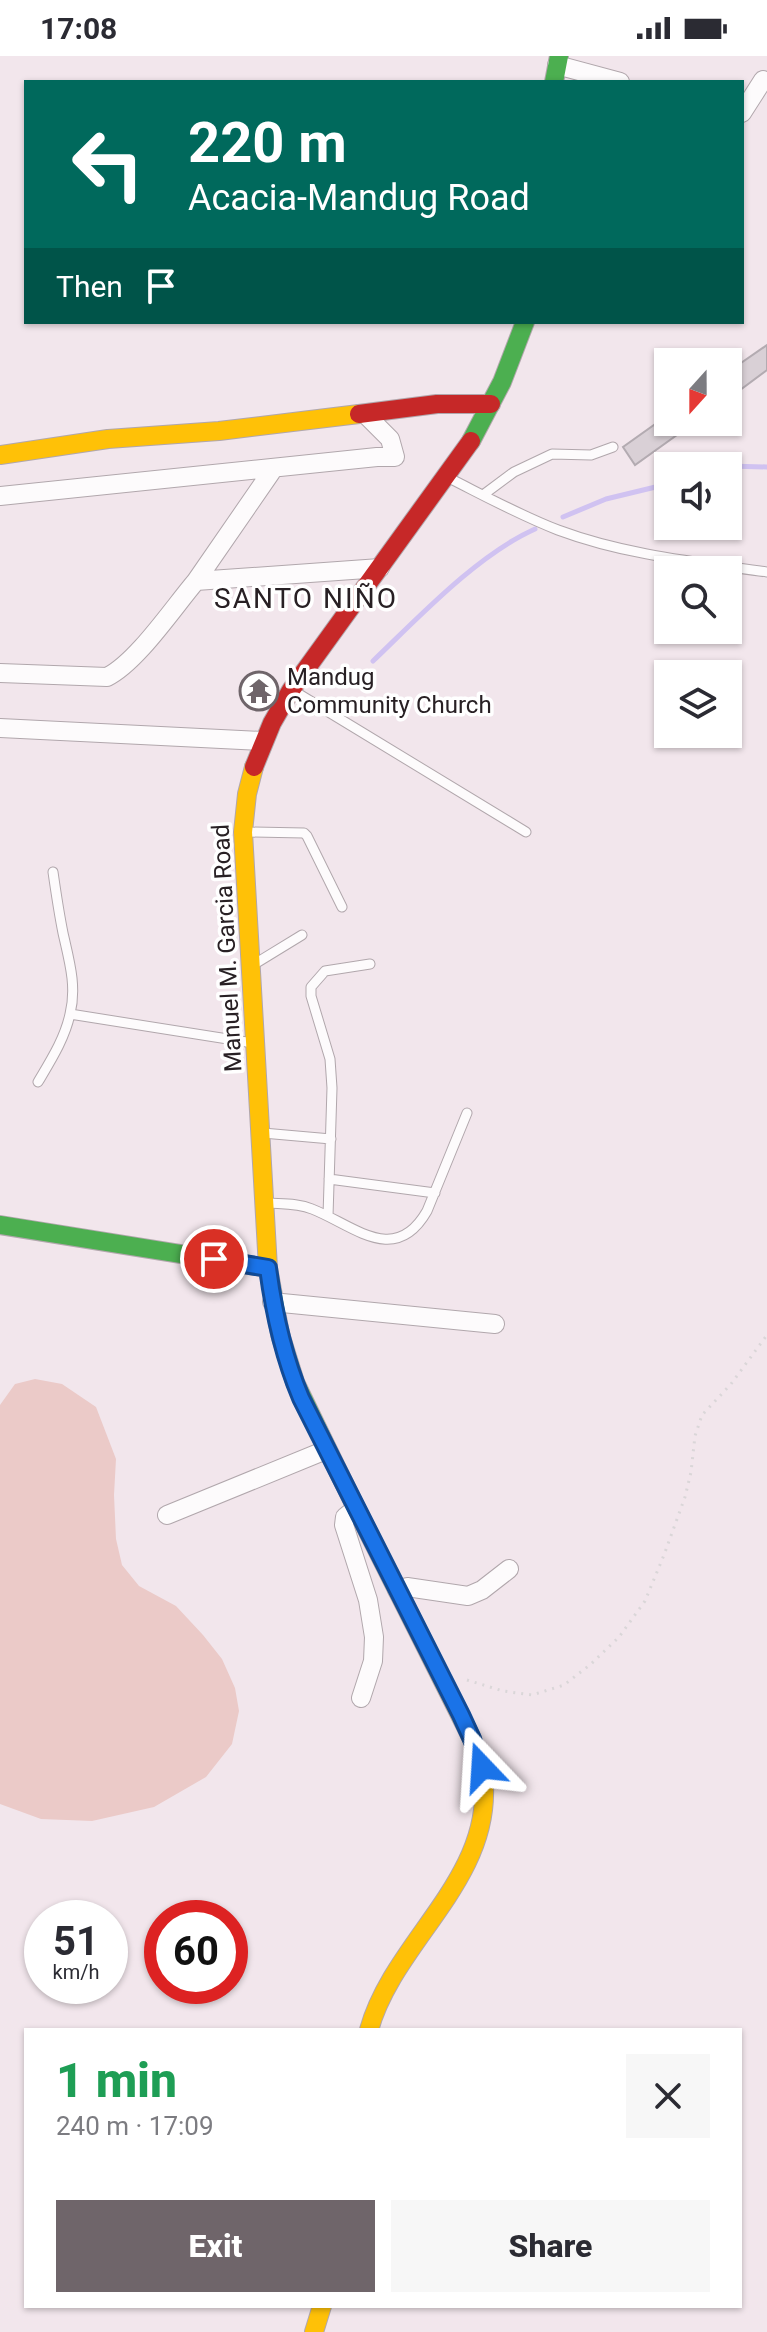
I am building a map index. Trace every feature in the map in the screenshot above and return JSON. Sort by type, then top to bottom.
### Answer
[{"type":"main road","name":"Manuel M. Garcia Road","points":[[370,2028],[388,1983],[463,1872],[474,1848],[485,1792],[482,1767],[472,1739],[355,1509],[286,1361],[272,1302],[268,1268],[243,808],[247,784],[262,741],[291,689],[484,420],[524,324]]},
{"type":"main road","points":[[0,455],[108,439],[219,431],[437,404],[491,404]]},
{"type":"main road","points":[[0,1225],[268,1268]]},
{"type":"main road","points":[[314,2332],[321,2308]]},
{"type":"street","points":[[557,68],[611,80]]},
{"type":"street","points":[[744,110],[763,80]]},
{"type":"street","points":[[0,496],[395,457],[390,439],[365,414]]},
{"type":"street","points":[[0,673],[88,678],[107,677],[120,670],[196,581],[274,468]]},
{"type":"street","points":[[196,581],[380,568]]},
{"type":"street","points":[[0,728],[262,741]]},
{"type":"street","points":[[272,1302],[495,1324]]},
{"type":"street","points":[[167,1515],[326,1450]]},
{"type":"street","points":[[355,1509],[345,1517],[344,1525],[368,1600],[375,1648],[361,1698]]},
{"type":"street","points":[[397,1590],[407,1587],[468,1596],[482,1590],[509,1569]]},
{"type":"lane","points":[[483,495],[514,472],[552,454],[591,455],[613,447]]},
{"type":"lane","points":[[446,477],[557,529],[602,544],[649,555],[767,572]]},
{"type":"lane","points":[[291,689],[526,832]]},
{"type":"lane","points":[[243,832],[304,833],[342,907]]},
{"type":"lane","points":[[38,1082],[56,1050],[70,1014],[73,996],[53,872]]},
{"type":"lane","points":[[252,966],[302,935]]},
{"type":"lane","points":[[328,1216],[330,1059],[311,987],[325,971],[370,964]]},
{"type":"lane","points":[[70,1014],[256,1044]]},
{"type":"lane","points":[[265,1203],[297,1205],[376,1237],[394,1239],[406,1236],[418,1226],[435,1193],[467,1113]]},
{"type":"lane","points":[[262,1133],[331,1139]]},
{"type":"lane","points":[[329,1179],[435,1193]]},
{"type":"path","points":[[437,1668],[476,1683],[532,1695],[564,1685],[619,1637],[645,1601],[664,1555],[685,1497],[695,1436],[702,1415],[731,1384],[767,1335]]},
{"type":"shaded area","points":[[35,1379],[62,1384],[96,1407],[116,1459],[116,1539],[122,1565],[139,1586],[176,1606],[203,1635],[222,1659],[235,1688],[239,1711],[232,1744],[206,1777],[154,1807],[92,1821],[41,1819],[0,1804],[0,1405],[15,1384]]},
{"type":"building","points":[[767,345],[767,370],[742,389],[742,362]]},
{"type":"building","points":[[654,425],[654,436],[675,436],[635,465],[623,447]]},
{"type":"waterway","points":[[742,466],[767,467]]},
{"type":"waterway","points":[[563,517],[606,499],[654,487]]},
{"type":"waterway","points":[[373,661],[470,571],[513,540],[535,529]]},
{"type":"traffic: fast","points":[[554,80],[559,56]]},
{"type":"traffic: fast","points":[[471,441],[502,382],[524,324]]},
{"type":"traffic: fast","points":[[0,1225],[268,1268],[280,1334],[295,1382],[357,1510]]},
{"type":"traffic: slow","points":[[0,455],[108,439],[219,431],[359,414]]},
{"type":"traffic: slow","points":[[254,767],[243,832],[268,1268]]},
{"type":"traffic: slow","points":[[357,1510],[472,1739],[484,1787],[481,1821],[471,1853],[456,1883],[398,1969],[370,2028]]},
{"type":"traffic: slow","points":[[314,2332],[321,2308]]},
{"type":"traffic: jam","points":[[359,414],[437,404],[491,404]]},
{"type":"traffic: jam","points":[[254,767],[272,723],[291,690],[471,441]]},
{"type":"place","name":"Mandug Community Church","points":[[259,691]]},
{"type":"district","name":"SANTO NIÑO","points":[[306,598]]},
{"type":"route","points":[[214,1259],[268,1268],[278,1334],[301,1398],[461,1715],[482,1767]]}]
